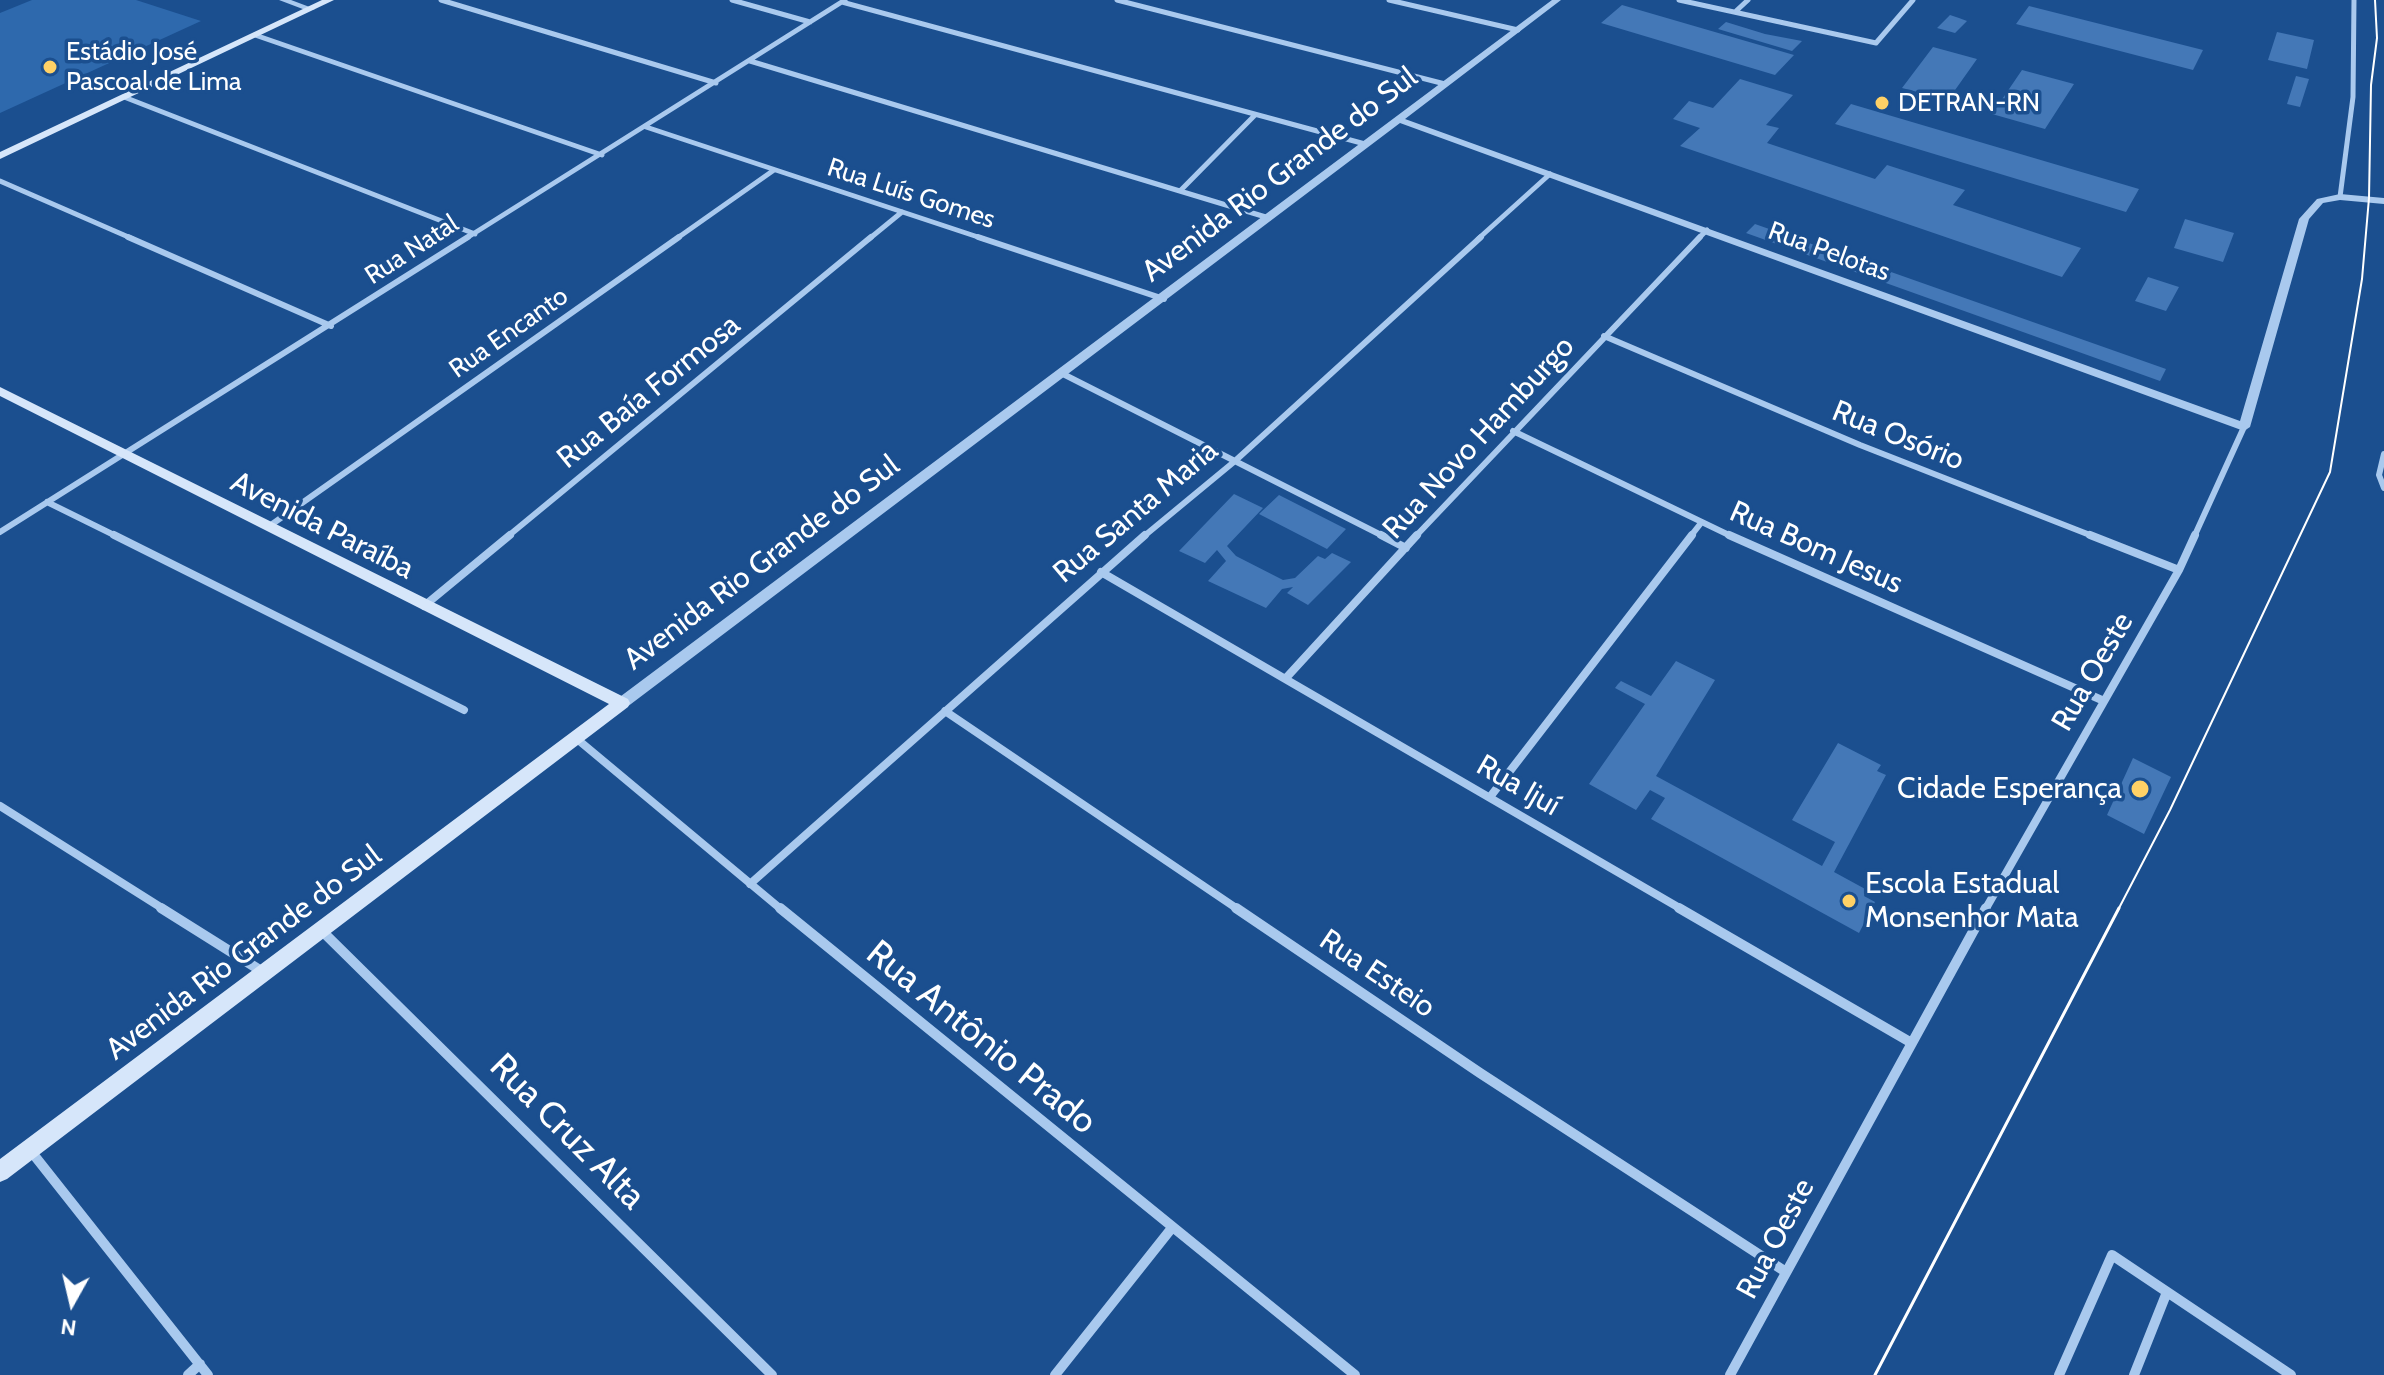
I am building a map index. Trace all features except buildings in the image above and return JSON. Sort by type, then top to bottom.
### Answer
[{"type":"main road","points":[[0,156],[329,0]]},
{"type":"main road","name":"Avenida Paraíba","points":[[1,392],[267,528],[622,703]]},
{"type":"main road","name":"Avenida Rio Grande do Sul","points":[[0,1172],[622,703]]},
{"type":"street","points":[[283,0],[311,9]]},
{"type":"street","points":[[441,0],[716,83]]},
{"type":"street","points":[[732,0],[810,22]]},
{"type":"street","points":[[1117,0],[1445,84]]},
{"type":"street","points":[[1389,0],[1518,30]]},
{"type":"street","name":"Avenida Rio Grande do Sul","points":[[622,703],[1164,299],[1557,0]]},
{"type":"street","points":[[1679,0],[1876,43],[1913,0]]},
{"type":"street","points":[[1735,12],[1748,0]]},
{"type":"street","points":[[2354,0],[2353,97],[2340,197],[2384,201]]},
{"type":"street","points":[[843,1],[1365,144]]},
{"type":"street","name":"Rua Natal","points":[[0,532],[843,1]]},
{"type":"street","points":[[255,35],[602,155]]},
{"type":"street","points":[[750,61],[1269,218]]},
{"type":"street","points":[[124,97],[475,234]]},
{"type":"street","points":[[1180,191],[1255,115]]},
{"type":"street","name":"Rua Pelotas","points":[[1398,119],[2244,427]]},
{"type":"street","name":"Rua Luís Gomes","points":[[646,127],[1164,299]]},
{"type":"street","name":"Rua Encanto","points":[[267,528],[774,170]]},
{"type":"street","name":"Rua Santa Maria","points":[[750,884],[1101,572],[1235,461],[1550,174]]},
{"type":"street","points":[[0,181],[331,326]]},
{"type":"street","name":"Rua Oeste","points":[[1730,1375],[1910,1042],[2179,570],[2244,427],[2304,219],[2320,201],[2340,197]]},
{"type":"street","name":"Rua Baía Formosa","points":[[423,606],[902,212]]},
{"type":"street","name":"Rua Novo Hamburgo","points":[[1286,678],[1513,431],[1707,230]]},
{"type":"street","name":"Rua Osório","points":[[1604,336],[1860,445],[2179,570]]},
{"type":"street","points":[[1063,374],[1406,548]]},
{"type":"street","name":"Rua Bom Jesus","points":[[1513,431],[1701,523],[2104,701]]},
{"type":"street","points":[[2384,454],[2379,475],[2384,488]]},
{"type":"street","points":[[47,502],[464,710]]},
{"type":"street","points":[[1490,797],[1701,523]]},
{"type":"street","name":"Rua Ijuí","points":[[1101,572],[1910,1042]]},
{"type":"street","name":"Rua Esteio","points":[[945,711],[1467,1064],[1786,1272]]},
{"type":"street","name":"Rua Antônio Prado","points":[[577,739],[1171,1229],[1355,1375]]},
{"type":"street","points":[[0,806],[265,973]]},
{"type":"street","name":"Rua Cruz Alta","points":[[321,930],[772,1375]]},
{"type":"street","points":[[29,1150],[208,1375]]},
{"type":"street","points":[[1055,1375],[1171,1229]]},
{"type":"street","points":[[2059,1375],[2112,1255],[2291,1375]]},
{"type":"street","points":[[2134,1375],[2167,1292]]},
{"type":"street","points":[[188,1375],[200,1364]]},
{"type":"shaded area","name":"Estádio José Pascoal de Lima","points":[[32,0],[136,0],[201,21],[0,113],[0,13]]},
{"type":"tram line","points":[[2118,910],[2170,810],[2330,472],[2362,279],[2369,198],[2371,85],[2377,38],[2375,0]]},
{"type":"tram line","points":[[1875,1375],[2119,908]]},
{"type":"place","name":"Estádio José Pascoal de Lima","points":[[50,67]]},
{"type":"place","name":"DETRAN-RN","points":[[1882,103]]},
{"type":"place","name":"Cidade Esperança","points":[[2140,789]]},
{"type":"place","name":"Escola Estadual Monsenhor Mata","points":[[1849,901]]}]
